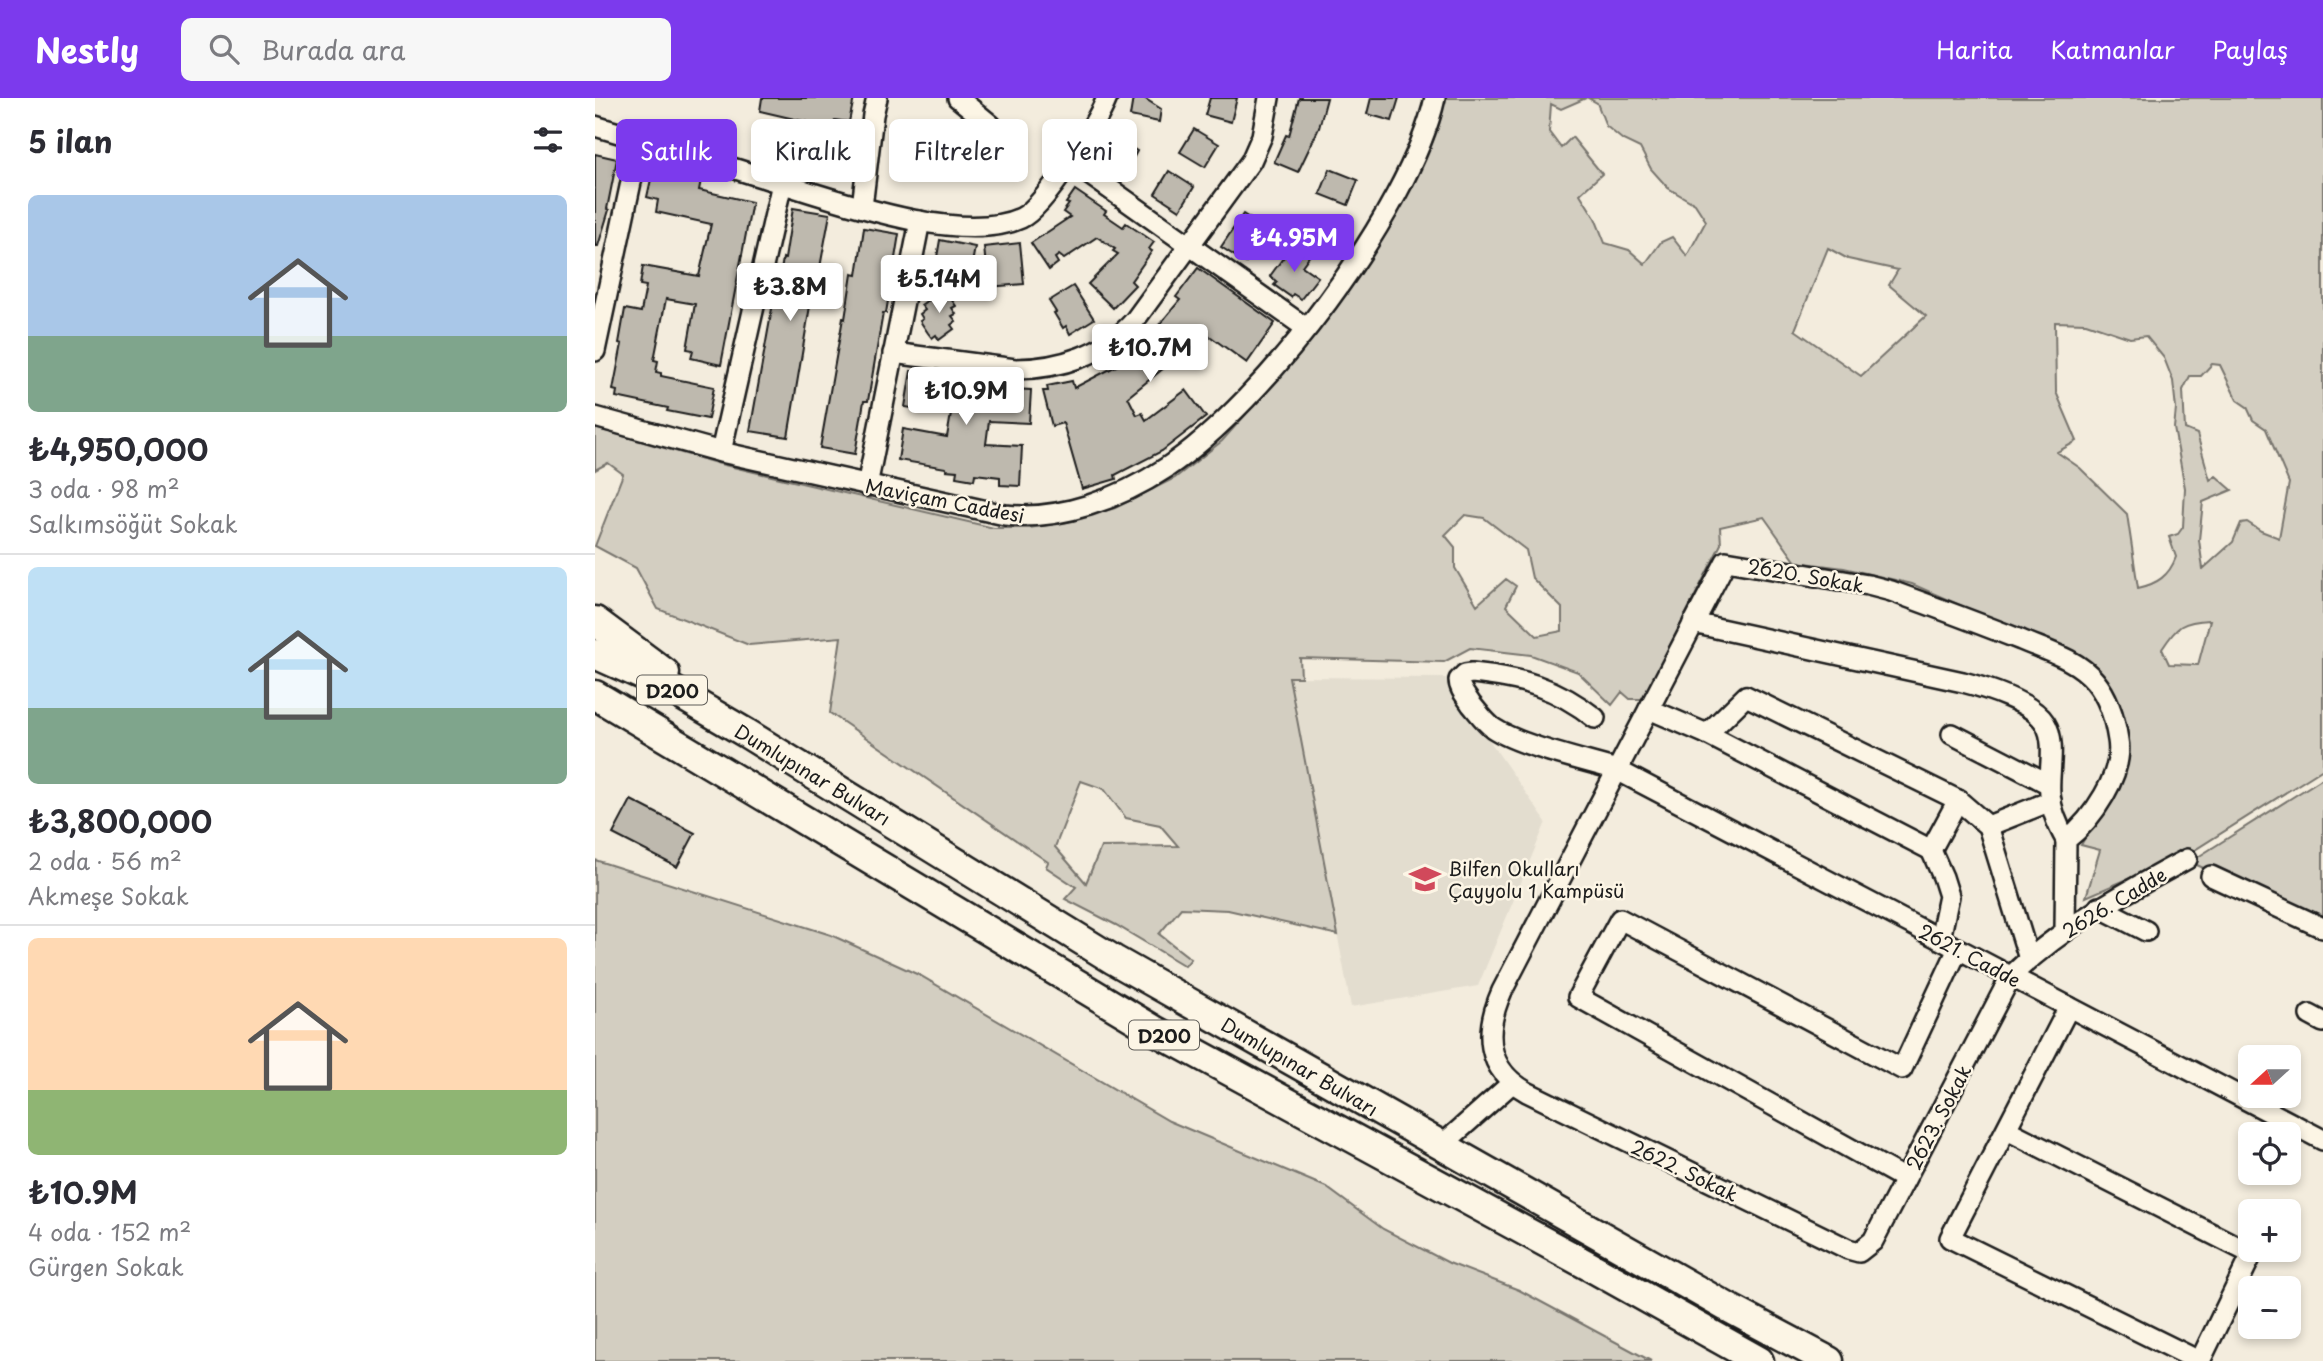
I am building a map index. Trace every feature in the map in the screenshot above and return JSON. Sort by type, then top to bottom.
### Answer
[{"type":"highway","points":[[595,621],[746,733]]},
{"type":"highway","name":"Dumlupınar Bulvarı","points":[[595,654],[664,685],[746,733],[1114,960],[1727,1307],[1829,1361]]},
{"type":"highway","name":"Dumlupınar Bulvarı","points":[[595,695],[1154,1030],[1579,1260],[1759,1361]]},
{"type":"highway","points":[[595,717],[604,719],[623,713]]},
{"type":"street","points":[[862,207],[877,98]]},
{"type":"street","points":[[958,98],[984,119]]},
{"type":"street","points":[[1094,119],[1107,98]]},
{"type":"street","points":[[893,353],[1015,369],[1034,369],[1075,359],[1109,344],[1123,334],[1251,161],[1262,136],[1269,98]]},
{"type":"street","name":"Maviçam Caddesi","points":[[595,417],[721,452],[1023,517],[1051,514],[1104,499],[1149,479],[1195,446],[1246,399],[1306,328],[1363,250],[1400,187],[1423,136],[1435,98]]},
{"type":"street","points":[[595,126],[616,132]]},
{"type":"street","points":[[737,169],[862,207],[920,220],[971,226],[1012,222],[1036,208],[1054,182]]},
{"type":"street","points":[[595,351],[631,182]]},
{"type":"street","points":[[1100,182],[1306,328]]},
{"type":"street","points":[[721,452],[782,183]]},
{"type":"street","points":[[867,485],[920,220]]},
{"type":"street","name":"2620. Sokak","points":[[1512,1083],[1500,1070],[1493,1056],[1492,1028],[1499,998],[1726,561],[1883,588],[2073,663],[2095,681],[2106,699],[2115,725],[2120,757],[2114,775],[2100,799],[2084,823],[2066,840]]},
{"type":"street","points":[[1693,623],[1963,682],[2011,699],[2039,716],[2047,727],[2050,744],[2050,793],[2056,820],[2066,840],[2065,930]]},
{"type":"street","name":"2621. Cadde","points":[[1595,718],[1572,701],[1532,682],[1472,673],[1465,674],[1459,680],[1459,686],[1465,695],[1486,722],[1496,730],[1618,770],[2323,1140]]},
{"type":"street","points":[[1707,734],[1746,696],[1958,800],[1988,826],[2029,960]]},
{"type":"street","points":[[1649,709],[1707,734],[1931,850],[1949,896],[1940,939]]},
{"type":"street","points":[[1952,734],[2050,793]]},
{"type":"street","points":[[1988,826],[2050,793]]},
{"type":"street","points":[[1931,850],[1958,800]]},
{"type":"street","name":"2626. Cadde","points":[[2011,976],[2065,930],[2099,907],[2187,859]]},
{"type":"street","points":[[2211,876],[2323,928]]},
{"type":"street","points":[[2099,907],[2146,930]]},
{"type":"street","points":[[1905,1179],[1578,997],[1619,919],[1902,1069],[1958,949]]},
{"type":"street","name":"2623. Sokak","points":[[1859,1252],[1873,1241],[2011,976]]},
{"type":"street","points":[[2007,1130],[2252,1254],[2200,1361],[1950,1238],[2069,1007]]},
{"type":"street","points":[[1441,1146],[1512,1083]]},
{"type":"street","name":"2622. Sokak","points":[[1512,1083],[1527,1093],[1859,1252]]},
{"type":"shaded area","points":[[1441,98],[1586,98],[1561,109],[1551,104],[1549,132],[1561,148],[1572,137],[1602,174],[1580,194],[1595,218],[1605,243],[1629,250],[1645,264],[1661,242],[1672,237],[1687,256],[1706,221],[1695,204],[1668,188],[1651,169],[1640,148],[1623,140],[1606,126],[1597,103],[1588,98],[2323,98],[2323,769],[2193,851],[2086,897],[2100,850],[2081,845],[2127,763],[2127,741],[2115,696],[2058,648],[1912,584],[1844,568],[1796,562],[1764,517],[1720,527],[1721,544],[1643,699],[1630,699],[1622,692],[1612,705],[1578,672],[1531,655],[1470,648],[1444,662],[1300,658],[1301,677],[1289,677],[1338,935],[1228,910],[1181,908],[1159,934],[1191,959],[1185,966],[1116,925],[1065,899],[1076,887],[1046,867],[1048,862],[830,713],[841,637],[749,645],[658,609],[636,568],[595,546],[623,474],[608,463],[595,470],[595,428],[720,464],[994,528],[1029,528],[1067,522],[1115,508],[1175,478],[1222,441],[1298,356],[1383,233],[1433,141]],"holes":[[[1828,248],[1848,259],[1898,270],[1889,285],[1926,316],[1861,376],[1795,330]],[[2055,322],[2086,323],[2130,338],[2146,336],[2164,358],[2173,381],[2176,409],[2174,428],[2185,488],[2183,527],[2178,534],[2169,537],[2176,557],[2170,569],[2157,581],[2138,588],[2127,514],[2080,468],[2057,452],[2077,441],[2056,392]],[[2212,364],[2220,365],[2237,400],[2247,407],[2253,420],[2266,429],[2289,483],[2279,538],[2247,522],[2241,523],[2233,542],[2203,569],[2199,540],[2203,502],[2232,490],[2216,476],[2210,480],[2197,434],[2185,429],[2183,390],[2190,376],[2201,376]],[[1465,515],[1484,518],[1526,550],[1532,578],[1562,608],[1562,631],[1537,636],[1506,606],[1516,586],[1506,579],[1477,605],[1455,568],[1455,547],[1445,535]],[[2210,620],[2198,665],[2169,664],[2162,649],[2176,630],[2193,622]],[[1081,781],[1104,789],[1126,818],[1160,825],[1178,846],[1101,847],[1086,883],[1055,847]]]},
{"type":"shaded area","name":"Bilfen Okulları Çayyolu 1 Kampüsü","points":[[1289,677],[1446,678],[1546,822],[1478,986],[1351,1007]]},
{"type":"shaded area","points":[[2323,778],[2323,921],[2190,862]]},
{"type":"shaded area","points":[[595,860],[831,935],[921,976],[1169,1121],[1326,1187],[1383,1229],[1449,1263],[1519,1290],[1651,1361],[595,1361]]},
{"type":"building","points":[[762,98],[854,98],[850,119],[794,119],[760,111]]},
{"type":"building","points":[[1133,98],[1144,98],[1161,109],[1159,122],[1130,116]]},
{"type":"building","points":[[1210,98],[1237,98],[1231,122],[1205,115]]},
{"type":"building","points":[[1299,98],[1327,98],[1319,128],[1298,172],[1274,162],[1286,135],[1289,136]]},
{"type":"building","points":[[1371,98],[1399,98],[1392,121],[1367,114]]},
{"type":"building","points":[[1194,129],[1219,144],[1205,167],[1180,152]]},
{"type":"building","points":[[595,154],[616,159],[616,164],[607,209],[609,210],[598,246],[595,246]]},
{"type":"building","points":[[1330,169],[1358,180],[1348,205],[1320,194]]},
{"type":"building","points":[[1169,171],[1194,187],[1180,210],[1155,194]]},
{"type":"building","points":[[650,182],[701,182],[699,190],[752,202],[721,365],[691,358],[693,350],[687,349],[695,304],[666,299],[654,360],[658,361],[656,372],[661,373],[661,376],[714,387],[708,419],[616,397],[617,391],[613,390],[622,344],[619,343],[625,309],[641,312],[646,286],[640,285],[643,266],[699,276],[711,224],[656,212],[658,200],[647,197]]},
{"type":"building","points":[[1075,190],[1106,211],[1104,214],[1123,227],[1126,223],[1154,242],[1149,249],[1152,251],[1131,281],[1135,285],[1113,308],[1088,284],[1118,254],[1113,251],[1115,249],[1097,237],[1064,259],[1059,255],[1055,258],[1058,263],[1049,270],[1031,243],[1070,217],[1063,212]]},
{"type":"building","points":[[793,208],[830,214],[815,294],[812,294],[788,437],[750,431]]},
{"type":"building","points":[[1243,214],[1268,230],[1246,263],[1221,247]]},
{"type":"building","points":[[864,228],[899,234],[886,313],[883,313],[868,401],[864,401],[855,454],[820,448],[843,318],[845,319],[852,274],[857,275]]},
{"type":"building","points":[[940,240],[975,247],[968,286],[933,280]]},
{"type":"building","points":[[1020,243],[1024,284],[988,287],[984,247]]},
{"type":"building","points":[[1298,246],[1310,255],[1302,266],[1318,277],[1301,299],[1293,294],[1291,297],[1274,285],[1277,282],[1270,276],[1286,254],[1290,256]]},
{"type":"building","points":[[1198,268],[1275,323],[1247,363],[1200,329],[1175,359],[1128,397],[1137,415],[1142,413],[1146,420],[1186,390],[1206,417],[1162,451],[1115,475],[1116,479],[1082,489],[1063,423],[1052,426],[1043,391],[1048,391],[1047,386],[1072,381],[1074,388],[1120,364],[1118,362],[1149,337],[1180,300],[1176,297]]},
{"type":"building","points":[[1073,286],[1094,319],[1070,334],[1066,326],[1063,328],[1049,301]]},
{"type":"building","points":[[944,289],[956,306],[952,308],[956,314],[952,316],[956,321],[951,325],[954,329],[939,340],[936,335],[932,338],[928,333],[920,321],[923,319],[920,314],[925,310],[921,305]]},
{"type":"building","points":[[911,371],[995,386],[994,388],[1031,390],[1029,423],[989,421],[986,444],[1022,446],[1020,486],[1000,485],[1000,477],[975,474],[974,480],[956,477],[957,471],[898,460],[903,429],[947,437],[951,414],[905,407]]},
{"type":"building","points":[[631,800],[695,833],[677,867],[613,834]]},
{"type":"place","name":"Bilfen Okulları Çayyolu 1 Kampüsü","points":[[1425,879]]}]
